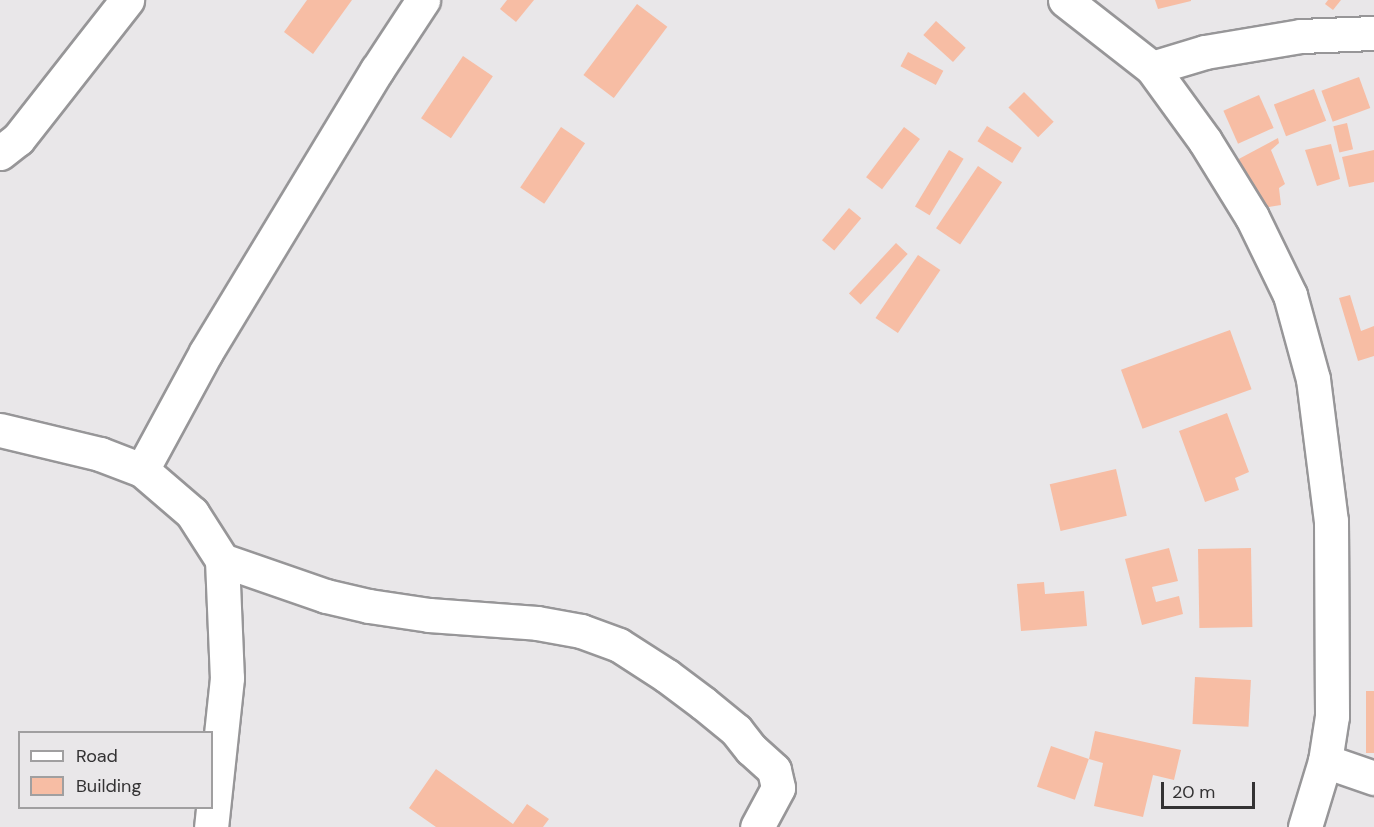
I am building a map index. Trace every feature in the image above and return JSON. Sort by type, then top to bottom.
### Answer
[{"type":"street","points":[[0,153],[25,131],[126,0]]},
{"type":"street","points":[[142,470],[206,352],[377,70],[423,0]]},
{"type":"street","points":[[1065,0],[1152,68],[1205,141],[1252,217],[1290,296],[1313,379],[1331,521],[1332,716],[1325,761],[1305,827]]},
{"type":"street","points":[[1152,68],[1205,52],[1301,36],[1374,33]]},
{"type":"street","points":[[0,430],[100,454],[142,470],[192,513],[222,560],[227,678],[213,808]]},
{"type":"street","points":[[222,560],[326,596],[369,606],[429,615],[537,623],[581,631],[619,645],[660,671],[703,703],[736,730],[751,749],[774,770],[778,788],[758,827]]},
{"type":"street","points":[[1325,761],[1374,778]]},
{"type":"street","points":[[211,827],[213,809]]},
{"type":"building","points":[[307,0],[352,0],[313,54],[284,32]]},
{"type":"building","points":[[507,0],[534,0],[516,22],[500,9]]},
{"type":"building","points":[[1155,0],[1191,0],[1191,1],[1158,9]]},
{"type":"building","points":[[1328,0],[1341,0],[1333,10],[1325,4]]},
{"type":"building","points":[[637,4],[667,27],[614,98],[583,75]]},
{"type":"building","points":[[936,21],[966,48],[953,62],[923,35]]},
{"type":"building","points":[[908,52],[943,71],[936,85],[900,66]]},
{"type":"building","points":[[463,56],[493,76],[451,138],[421,118]]},
{"type":"building","points":[[1359,77],[1370,108],[1333,122],[1321,91]]},
{"type":"building","points":[[1314,89],[1326,121],[1286,136],[1274,104]]},
{"type":"building","points":[[1024,92],[1054,122],[1038,137],[1008,108]]},
{"type":"building","points":[[1259,95],[1274,128],[1238,144],[1223,111]]},
{"type":"building","points":[[1347,123],[1353,149],[1339,152],[1333,126]]},
{"type":"building","points":[[987,126],[1022,148],[1012,163],[977,141]]},
{"type":"building","points":[[561,127],[585,143],[544,204],[520,188]]},
{"type":"building","points":[[904,127],[920,139],[882,189],[866,177]]},
{"type":"building","points":[[1278,138],[1279,143],[1271,150],[1285,184],[1279,188],[1281,205],[1262,208],[1235,161]]},
{"type":"building","points":[[1331,144],[1340,179],[1317,186],[1305,150]]},
{"type":"building","points":[[949,150],[964,159],[930,215],[915,207]]},
{"type":"building","points":[[1374,150],[1374,182],[1349,187],[1342,157]]},
{"type":"building","points":[[978,166],[1002,182],[960,244],[936,228]]},
{"type":"building","points":[[849,208],[861,218],[834,250],[822,240]]},
{"type":"building","points":[[896,243],[908,254],[861,304],[849,293]]},
{"type":"building","points":[[918,255],[940,270],[898,333],[876,318]]},
{"type":"building","points":[[1350,295],[1361,331],[1374,326],[1374,356],[1358,361],[1339,298]]},
{"type":"building","points":[[1230,330],[1252,389],[1143,429],[1121,370]]},
{"type":"building","points":[[1227,413],[1249,472],[1235,478],[1239,490],[1205,502],[1179,431]]},
{"type":"building","points":[[1116,469],[1127,516],[1061,531],[1050,484]]},
{"type":"building","points":[[1169,548],[1178,581],[1152,587],[1156,602],[1179,596],[1183,614],[1142,625],[1125,559]]},
{"type":"building","points":[[1251,548],[1252,627],[1199,628],[1198,549]]},
{"type":"building","points":[[1044,582],[1045,594],[1084,591],[1087,626],[1021,631],[1017,584]]},
{"type":"building","points":[[1195,677],[1251,680],[1248,727],[1193,724]]},
{"type":"building","points":[[1366,691],[1374,691],[1374,753],[1366,753]]},
{"type":"building","points":[[1095,731],[1181,750],[1174,780],[1153,775],[1143,817],[1094,806],[1103,763],[1089,759]]},
{"type":"building","points":[[1051,746],[1089,759],[1075,800],[1037,787]]},
{"type":"building","points":[[436,769],[513,824],[527,804],[549,819],[543,827],[436,827],[409,808]]}]
